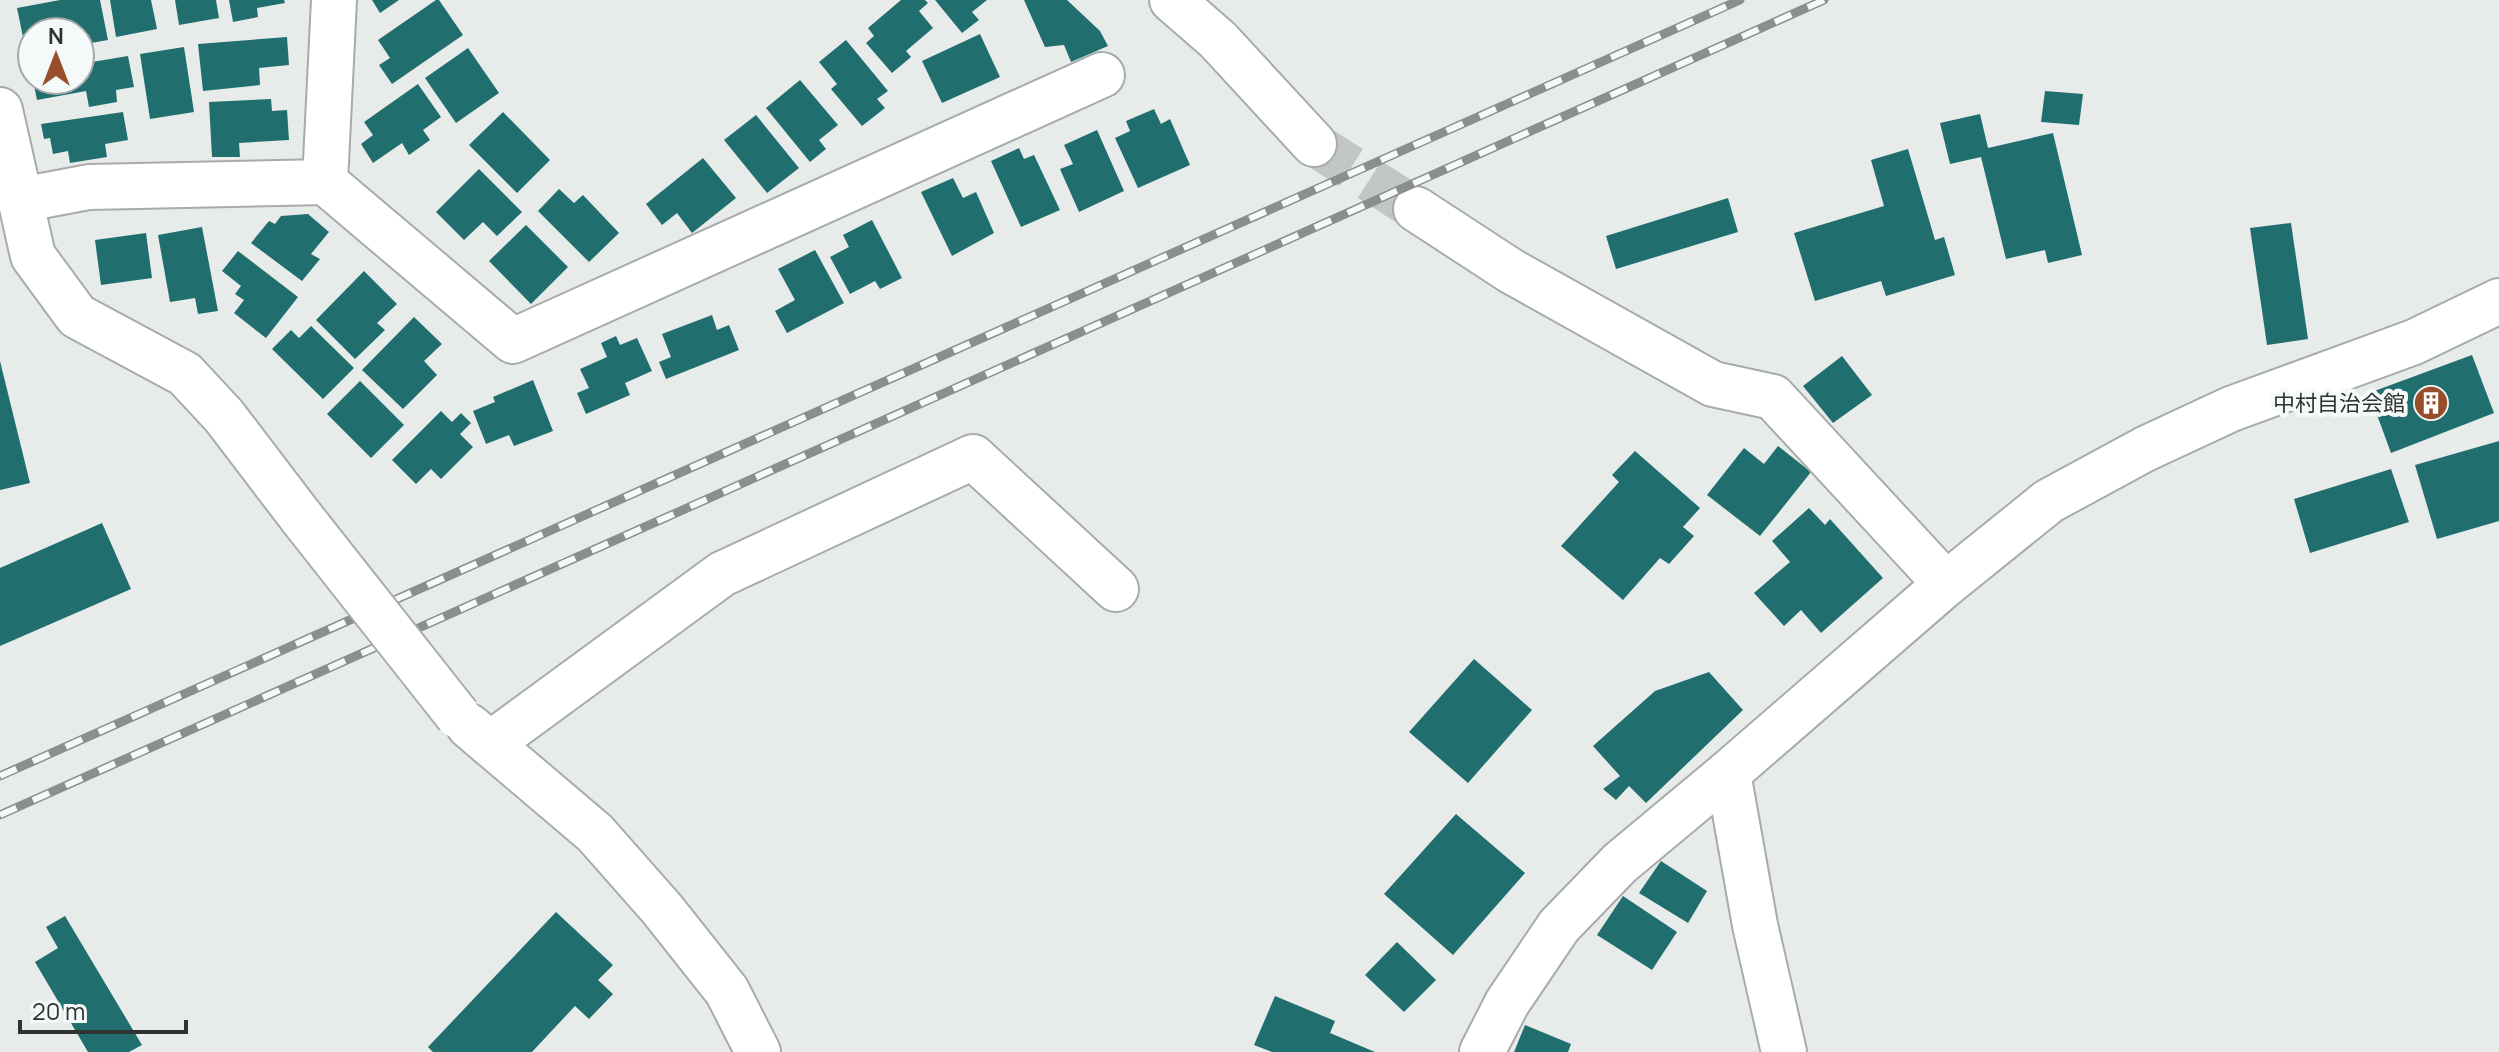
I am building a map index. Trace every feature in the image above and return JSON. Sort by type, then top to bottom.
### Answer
[{"type":"street","points":[[325,182],[334,0]]},
{"type":"street","points":[[1172,0],[1218,40],[1314,144]]},
{"type":"street","points":[[20,200],[89,187],[325,182],[513,341],[1102,75]]},
{"type":"street","points":[[0,110],[33,256],[77,316],[185,374],[224,416],[301,517],[474,730],[595,833],[662,909],[727,991],[758,1052]]},
{"type":"street","points":[[1416,209],[1511,271],[1713,384],[1773,397],[1946,584]]},
{"type":"street","points":[[1482,1052],[1507,1003],[1559,926],[1620,863],[1946,584],[2049,501],[2145,449],[2231,409],[2414,342],[2499,301]]},
{"type":"street","points":[[474,730],[722,574],[973,457],[1116,589]]},
{"type":"street","points":[[1728,773],[1755,925],[1784,1052]]},
{"type":"building","points":[[60,0],[100,0],[108,40],[96,42],[96,16],[19,16],[17,8]]},
{"type":"building","points":[[110,0],[151,0],[157,29],[116,37]]},
{"type":"building","points":[[175,0],[216,0],[219,18],[179,25]]},
{"type":"building","points":[[229,0],[284,0],[285,3],[257,8],[258,17],[233,22]]},
{"type":"building","points":[[372,0],[399,0],[380,13]]},
{"type":"building","points":[[436,0],[463,35],[392,84],[379,65],[390,58],[378,40]]},
{"type":"building","points":[[901,0],[925,0],[928,3],[919,11],[933,28],[906,51],[911,57],[892,73],[866,43],[874,36],[868,28]]},
{"type":"building","points":[[935,0],[987,0],[972,12],[979,20],[962,33]]},
{"type":"building","points":[[1024,0],[1067,0],[1100,31],[1108,46],[1071,62],[1064,45],[1045,47]]},
{"type":"building","points":[[980,34],[1000,77],[942,103],[922,61]]},
{"type":"building","points":[[287,37],[289,65],[259,68],[260,85],[203,91],[198,44]]},
{"type":"building","points":[[846,40],[888,91],[877,99],[885,108],[862,126],[831,89],[837,84],[819,62]]},
{"type":"building","points":[[184,47],[194,112],[150,119],[140,54]]},
{"type":"building","points":[[468,48],[499,93],[456,123],[425,78]]},
{"type":"building","points":[[128,56],[134,87],[116,90],[117,102],[89,107],[87,96],[96,96],[96,61]]},
{"type":"building","points":[[800,80],[838,125],[819,140],[826,149],[810,162],[766,108]]},
{"type":"building","points":[[418,84],[441,117],[423,130],[430,140],[409,155],[402,143],[373,163],[361,144],[373,135],[364,122]]},
{"type":"building","points":[[2045,91],[2083,94],[2079,125],[2041,122]]},
{"type":"building","points":[[36,96],[59,96],[37,100]]},
{"type":"building","points":[[271,99],[272,111],[287,110],[289,140],[239,143],[240,157],[212,157],[209,102]]},
{"type":"building","points":[[1154,109],[1161,124],[1170,119],[1190,165],[1138,188],[1115,138],[1130,131],[1126,121]]},
{"type":"building","points":[[123,112],[128,140],[105,144],[107,157],[70,163],[68,151],[53,154],[50,138],[44,139],[41,124]]},
{"type":"building","points":[[503,112],[550,160],[517,193],[469,145]]},
{"type":"building","points":[[1980,114],[1988,148],[2053,133],[2082,255],[2048,263],[2045,250],[2006,259],[1981,157],[1950,164],[1940,123]]},
{"type":"building","points":[[756,115],[799,168],[767,193],[724,140]]},
{"type":"building","points":[[1097,130],[1124,191],[1079,212],[1060,169],[1073,164],[1064,145]]},
{"type":"building","points":[[1019,148],[1024,159],[1034,155],[1060,210],[1021,227],[991,161]]},
{"type":"building","points":[[1908,149],[1935,240],[1944,237],[1955,275],[1886,296],[1881,281],[1815,301],[1794,233],[1884,206],[1871,160]]},
{"type":"building","points":[[703,158],[736,198],[692,233],[677,213],[662,225],[646,204]]},
{"type":"building","points":[[479,169],[522,212],[497,236],[483,222],[464,240],[436,212]]},
{"type":"building","points":[[953,178],[963,198],[976,192],[994,233],[952,256],[921,192]]},
{"type":"building","points":[[559,189],[574,203],[583,195],[619,233],[589,262],[538,211]]},
{"type":"building","points":[[1728,198],[1738,232],[1616,269],[1606,236]]},
{"type":"building","points":[[308,214],[329,232],[311,254],[320,259],[302,281],[251,243],[269,221],[275,224],[281,216]]},
{"type":"building","points":[[872,220],[902,278],[880,289],[875,281],[850,294],[830,257],[849,247],[843,235]]},
{"type":"building","points":[[2291,223],[2308,339],[2267,345],[2250,228]]},
{"type":"building","points":[[526,225],[568,267],[531,304],[489,261]]},
{"type":"building","points":[[202,227],[218,311],[198,314],[195,298],[170,302],[158,235]]},
{"type":"building","points":[[146,233],[152,278],[101,285],[95,240]]},
{"type":"building","points":[[815,250],[844,303],[787,333],[775,311],[795,300],[778,269]]},
{"type":"building","points":[[238,251],[298,297],[266,338],[234,313],[244,300],[235,294],[241,286],[222,271]]},
{"type":"building","points":[[364,271],[397,304],[377,323],[385,330],[355,359],[316,320]]},
{"type":"building","points":[[712,315],[717,330],[729,325],[739,350],[666,379],[659,362],[671,357],[662,334]]},
{"type":"building","points":[[414,317],[442,344],[424,361],[437,375],[403,409],[362,370]]},
{"type":"building","points":[[311,326],[354,368],[323,399],[272,349],[291,330],[299,338]]},
{"type":"building","points":[[616,336],[620,345],[637,338],[652,371],[625,383],[630,395],[586,414],[577,393],[589,388],[580,369],[607,357],[601,343]]},
{"type":"building","name":"中村自治会館","points":[[2472,355],[2494,413],[2391,453],[2369,393]]},
{"type":"building","points":[[1842,356],[1872,395],[1833,423],[1803,386]]},
{"type":"building","points":[[0,361],[30,483],[0,490]]},
{"type":"building","points":[[533,380],[553,431],[514,446],[509,435],[486,444],[473,411],[495,402],[493,397]]},
{"type":"building","points":[[360,381],[404,425],[371,458],[327,414]]},
{"type":"building","points":[[441,411],[452,422],[461,413],[471,423],[460,434],[473,447],[441,479],[431,469],[416,484],[392,460]]},
{"type":"building","points":[[2499,441],[2499,521],[2437,539],[2415,465]]},
{"type":"building","points":[[1778,446],[1811,472],[1760,536],[1707,495],[1744,448],[1764,464]]},
{"type":"building","points":[[1635,451],[1700,508],[1683,527],[1694,536],[1669,564],[1660,558],[1623,600],[1561,546],[1619,482],[1612,475]]},
{"type":"building","points":[[2391,469],[2409,522],[2310,553],[2294,499]]},
{"type":"building","points":[[1809,508],[1825,525],[1830,519],[1883,578],[1821,633],[1801,610],[1784,626],[1754,593],[1790,562],[1772,541]]},
{"type":"building","points":[[102,523],[131,589],[0,646],[0,568]]},
{"type":"building","points":[[1474,659],[1532,710],[1468,783],[1409,732]]},
{"type":"building","points":[[1709,672],[1743,710],[1646,803],[1629,786],[1616,800],[1603,789],[1620,776],[1593,746],[1655,691]]},
{"type":"building","points":[[1456,814],[1525,873],[1453,955],[1384,894]]},
{"type":"building","points":[[1661,861],[1707,891],[1688,923],[1639,893]]},
{"type":"building","points":[[1623,896],[1677,932],[1652,970],[1597,935]]},
{"type":"building","points":[[556,912],[613,965],[598,980],[613,994],[589,1019],[575,1006],[532,1052],[433,1052],[428,1047]]},
{"type":"building","points":[[65,916],[142,1045],[129,1052],[88,1052],[35,962],[58,948],[46,927]]},
{"type":"building","points":[[1397,942],[1436,980],[1404,1012],[1365,975]]},
{"type":"building","points":[[1275,996],[1335,1021],[1330,1033],[1375,1052],[1272,1052],[1254,1045]]},
{"type":"building","points":[[1525,1025],[1571,1044],[1568,1052],[1514,1052]]},
{"type":"tunnel","points":[[1314,144],[1416,209]]},
{"type":"railway","points":[[0,776],[1740,0]]},
{"type":"railway","points":[[0,815],[1824,0]]},
{"type":"place","name":"中村自治会館","points":[[2431,403]]}]
